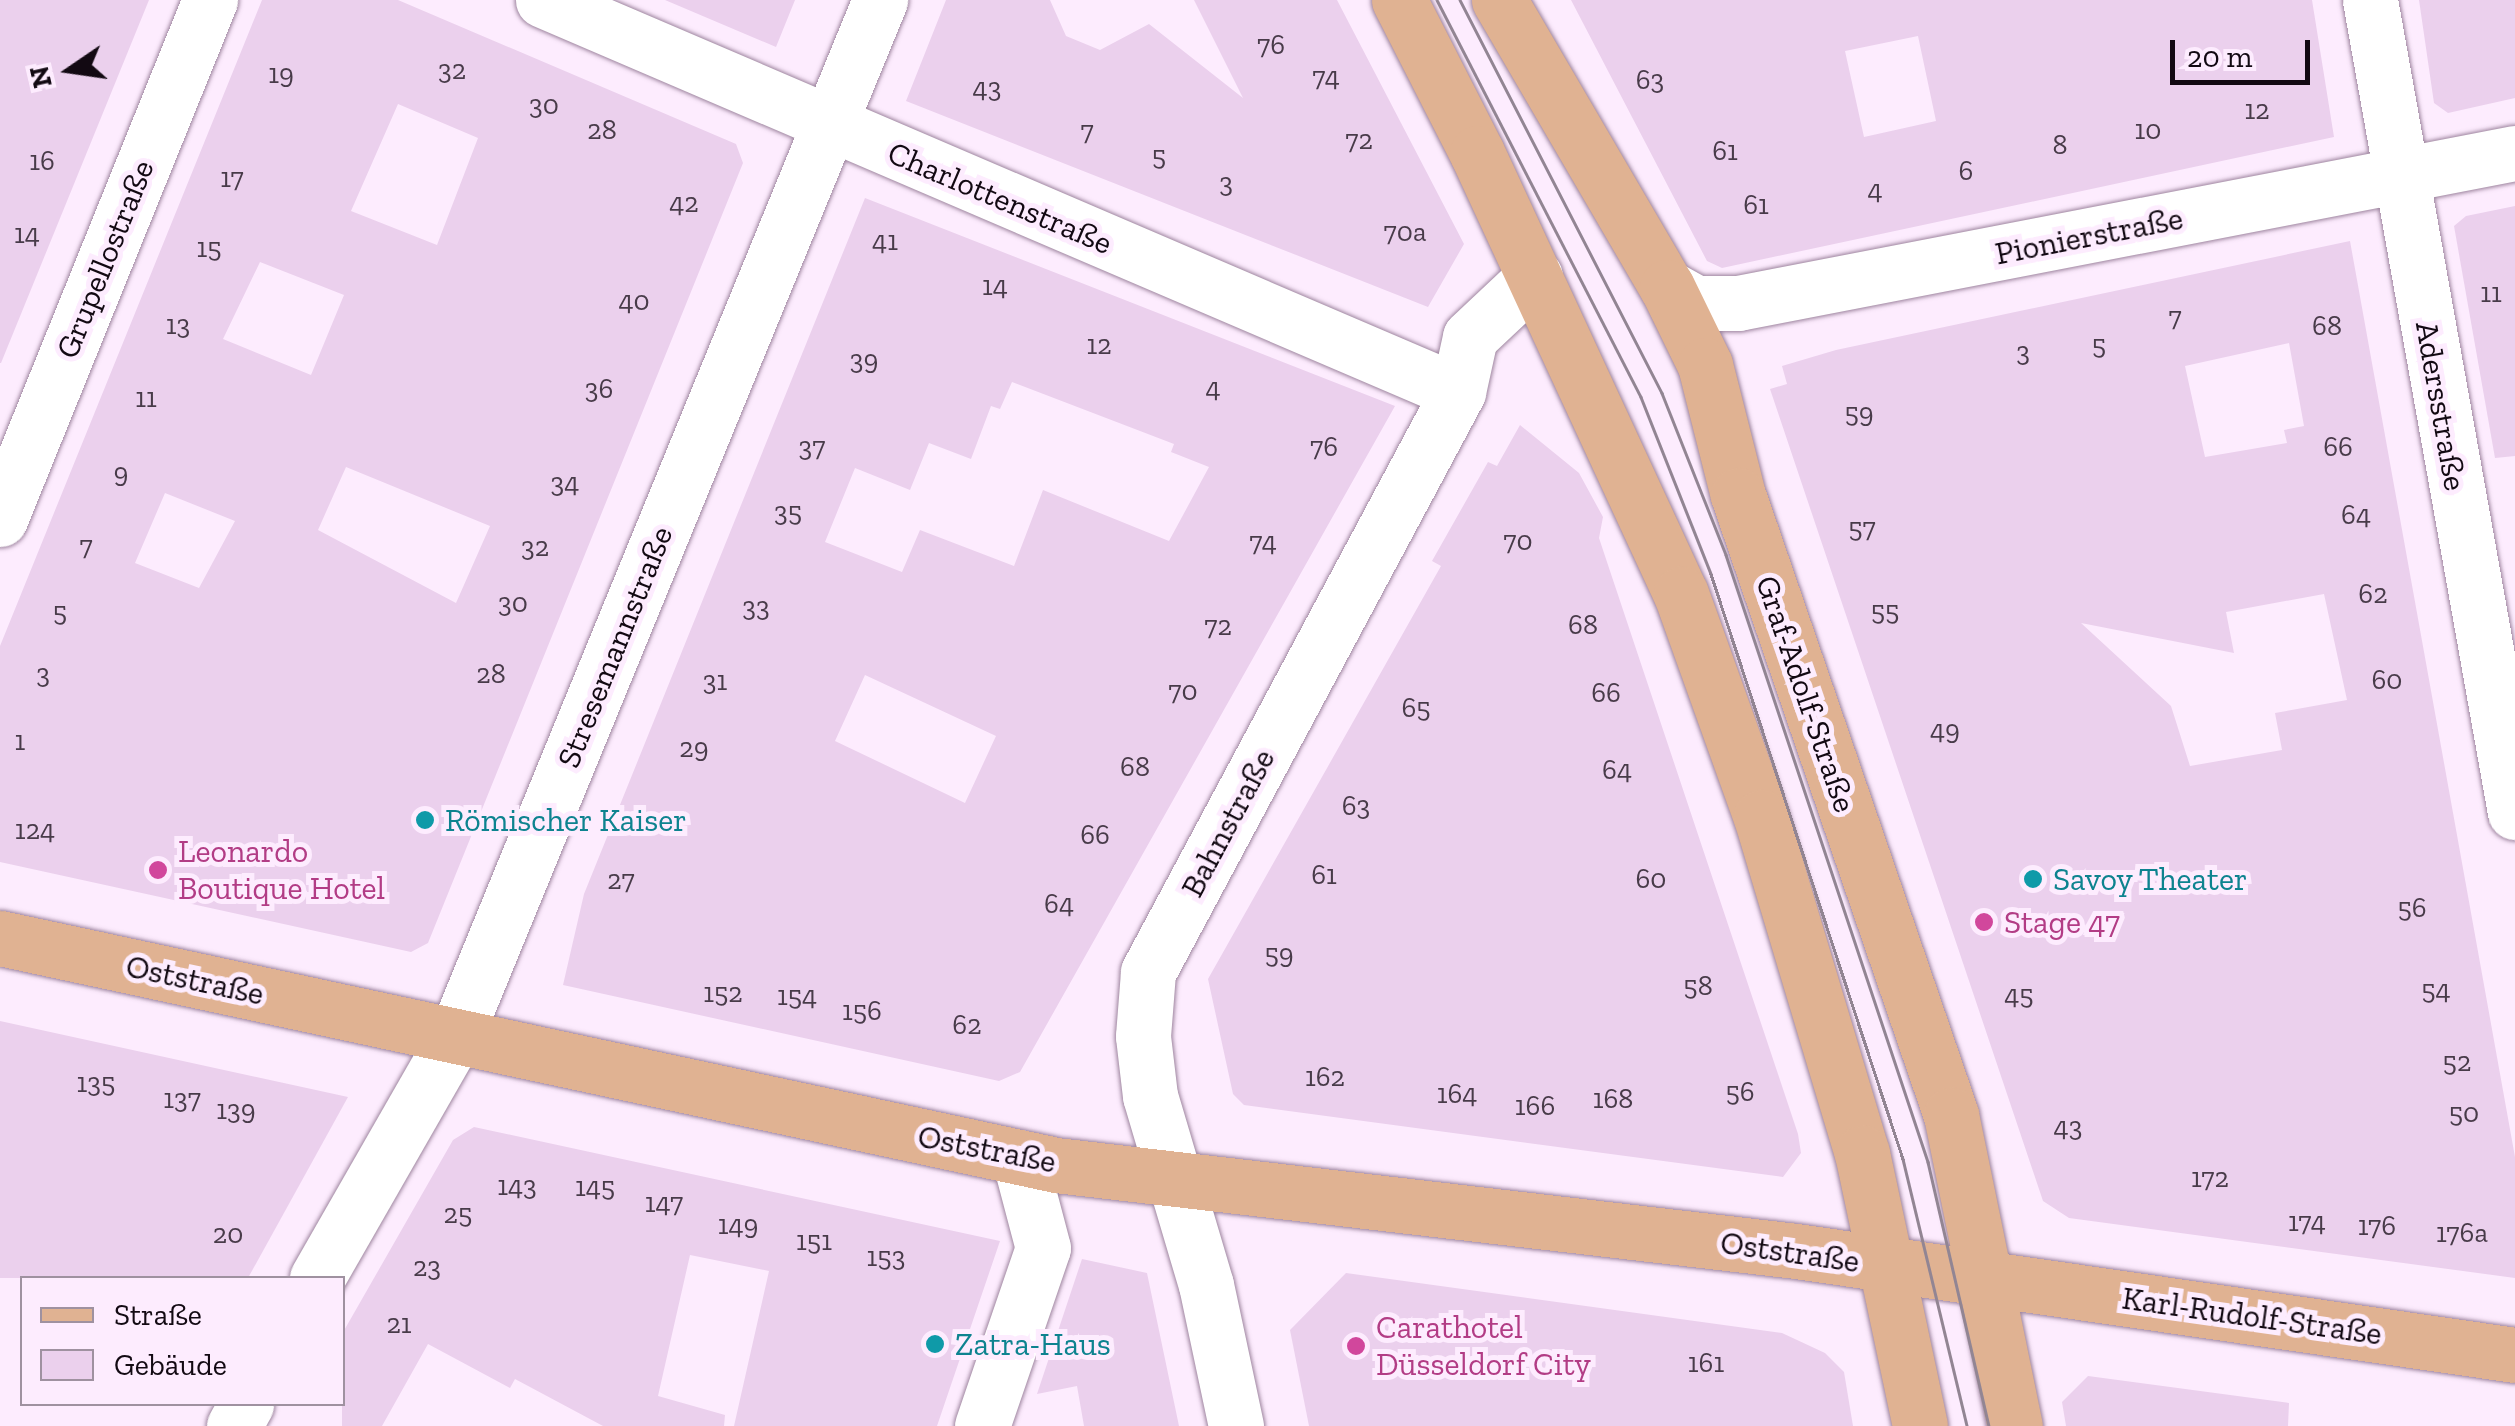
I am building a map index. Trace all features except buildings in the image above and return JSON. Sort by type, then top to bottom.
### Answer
[{"type":"main road","points":[[1399,0],[1535,276],[1571,368],[1662,548],[1761,817],[1862,1153],[1920,1426]]},
{"type":"main road","name":"Graf-Adolf-Straße","points":[[1499,0],[1667,287],[1705,365],[1738,495],[1951,1116],[2016,1426]]},
{"type":"main road","name":"Oststraße","points":[[0,938],[1019,1157],[1988,1278]]},
{"type":"main road","name":"Karl-Rudolf-Straße","points":[[1988,1278],[2515,1355]]},
{"type":"street","name":"Grupellostraße","points":[[0,519],[210,0]]},
{"type":"street","name":"Charlottenstraße","points":[[542,0],[1458,392]]},
{"type":"street","name":"Stresemannstraße","points":[[318,1276],[455,1036],[880,0]]},
{"type":"street","name":"Adersstraße","points":[[2370,0],[2515,812]]},
{"type":"street","name":"Pionierstraße","points":[[1667,287],[1696,304],[1738,303],[2515,153]]},
{"type":"street","name":"Bahnstraße","points":[[1236,1426],[1177,1178],[1150,1096],[1143,1036],[1148,972],[1458,392],[1470,337],[1535,276]]},
{"type":"street","points":[[982,1426],[1043,1248],[1019,1157]]},
{"type":"tram line","points":[[1437,0],[1641,397],[1711,574],[1903,1159],[1967,1426]]},
{"type":"tram line","points":[[1460,0],[1662,393],[1726,555],[1928,1162],[1989,1426]]},
{"type":"place","name":"Römischer Kaiser","points":[[425,820]]},
{"type":"place","name":"Leonardo Boutique Hotel","points":[[158,870]]},
{"type":"place","name":"Savoy Theater","points":[[2033,879]]},
{"type":"place","name":"Stage 47","points":[[1984,922]]},
{"type":"place","name":"Zatra-Haus","points":[[935,1344]]},
{"type":"place","name":"Carathotel Düsseldorf City","points":[[1356,1346]]}]
